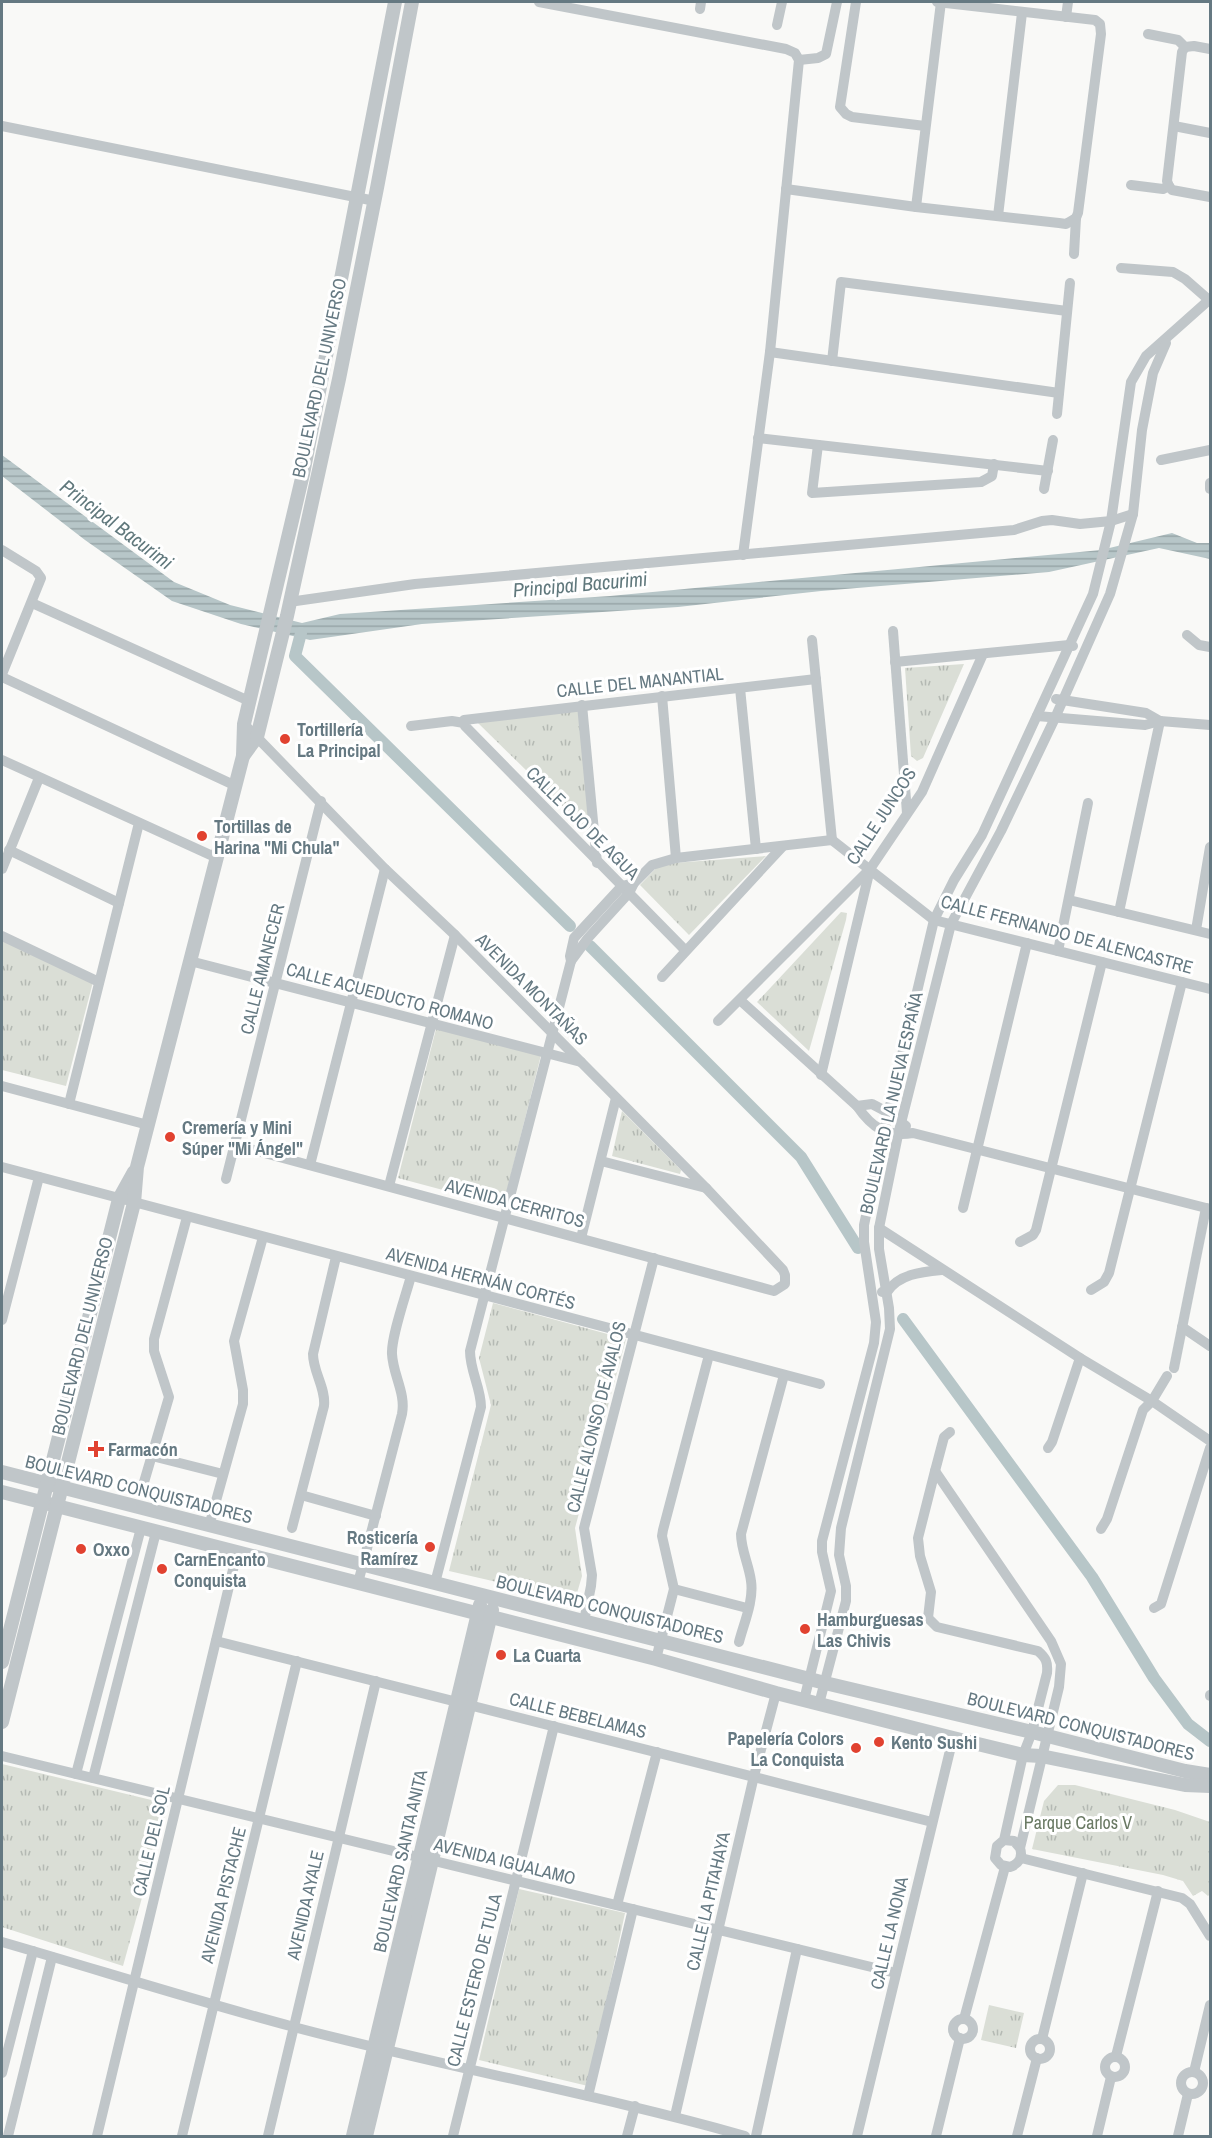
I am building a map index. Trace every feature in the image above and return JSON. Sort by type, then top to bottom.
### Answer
[{"type":"street","name":"BOULEVARD DEL UNIVERSO","points":[[2,1722],[134,1203],[137,1167],[243,756],[244,724],[303,474],[395,2]]},
{"type":"street","name":"BOULEVARD DEL UNIVERSO","points":[[243,756],[256,736],[279,650],[339,379],[412,2]]},
{"type":"street","points":[[539,2],[786,49],[795,53],[799,60],[770,352],[743,555]]},
{"type":"street","points":[[576,9],[587,2]]},
{"type":"street","points":[[777,25],[782,2]]},
{"type":"street","points":[[799,60],[818,58],[826,54],[837,2]]},
{"type":"street","points":[[856,2],[840,107],[852,117],[925,126]]},
{"type":"street","points":[[916,207],[939,2],[1095,20],[1101,28],[1076,218],[1074,254]]},
{"type":"street","points":[[1066,17],[1068,2]]},
{"type":"street","points":[[998,216],[1022,13]]},
{"type":"street","points":[[1148,34],[1178,40],[1185,47]]},
{"type":"street","points":[[1185,47],[1210,48]]},
{"type":"street","points":[[1185,47],[1182,52],[1167,181],[1172,190],[1210,197]]},
{"type":"street","points":[[2,126],[375,201]]},
{"type":"street","points":[[1174,126],[1210,133]]},
{"type":"street","points":[[1131,185],[1163,189],[1168,186]]},
{"type":"street","points":[[786,189],[1066,224],[1076,218]]},
{"type":"street","points":[[1121,268],[1173,272],[1210,300]]},
{"type":"street","points":[[831,361],[841,282],[1067,311]]},
{"type":"street","points":[[1057,414],[1070,283]]},
{"type":"street","name":"BOULEVARD LA NUEVA ESPAÑA","points":[[804,1700],[831,1591],[822,1541],[874,1343],[876,1322],[864,1242],[864,1225],[934,920],[954,880],[982,834],[1093,594],[1110,526],[1131,382],[1146,356],[1210,300]]},
{"type":"street","name":"BOULEVARD LA NUEVA ESPAÑA","points":[[819,1704],[846,1601],[846,1586],[839,1555],[841,1528],[890,1329],[887,1292],[879,1249],[879,1228],[898,1135],[951,924],[998,837],[1110,594],[1133,514],[1142,430],[1153,373],[1168,338]]},
{"type":"street","points":[[770,352],[1059,393]]},
{"type":"street","points":[[758,438],[1048,471]]},
{"type":"street","points":[[1044,489],[1053,440]]},
{"type":"street","points":[[818,445],[812,493],[981,482],[992,476],[994,464]]},
{"type":"street","points":[[1161,460],[1210,450]]},
{"type":"street","points":[[1210,483],[1210,489]]},
{"type":"street","points":[[289,602],[415,584],[1014,530],[1052,520],[1110,526],[1133,514]]},
{"type":"street","points":[[2,550],[40,575],[41,581],[2,675],[236,786]]},
{"type":"street","points":[[32,603],[249,701]]},
{"type":"street","points":[[893,631],[907,813]]},
{"type":"street","points":[[1187,635],[1199,645],[1210,647]]},
{"type":"street","points":[[435,1583],[481,1407],[481,1398],[471,1367],[470,1351],[571,961],[628,887],[652,865],[676,858],[832,840],[812,640]]},
{"type":"street","points":[[895,662],[1069,645],[1084,650]]},
{"type":"street","name":"CALLE JUNCOS","points":[[718,1021],[741,1001],[870,869],[921,792],[983,654]]},
{"type":"street","points":[[260,655],[275,666]]},
{"type":"street","name":"CALLE DEL MANANTIAL","points":[[411,726],[816,679]]},
{"type":"street","points":[[740,688],[756,849]]},
{"type":"street","points":[[663,696],[676,858]]},
{"type":"street","points":[[1045,698],[1146,713],[1160,721]]},
{"type":"street","points":[[582,705],[597,863]]},
{"type":"street","points":[[1037,716],[1145,725],[1160,721],[1210,725]]},
{"type":"street","name":"CALLE OJO DE AGUA","points":[[465,721],[597,863],[628,887],[685,950]]},
{"type":"street","points":[[1119,912],[1160,721]]},
{"type":"street","name":"AVENIDA MONTAÑAS","points":[[244,724],[385,869],[454,935],[706,1188],[783,1270],[785,1284]]},
{"type":"street","points":[[2,760],[217,858]]},
{"type":"street","points":[[2,869],[39,778]]},
{"type":"street","name":"CALLE AMANECER","points":[[226,1179],[321,801]]},
{"type":"street","points":[[1058,951],[1088,803]]},
{"type":"street","points":[[69,1104],[140,823]]},
{"type":"street","name":"CALLE FERNANDO DE ALENCASTRE","points":[[832,840],[934,920],[1210,989]]},
{"type":"street","points":[[662,977],[783,846]]},
{"type":"street","points":[[1196,930],[1210,847]]},
{"type":"street","points":[[9,850],[119,903]]},
{"type":"street","points":[[310,1165],[385,869]]},
{"type":"street","points":[[821,1075],[870,869]]},
{"type":"street","points":[[1069,900],[1210,934]]},
{"type":"street","points":[[389,1186],[454,935]]},
{"type":"street","points":[[2,936],[99,982]]},
{"type":"street","points":[[963,1208],[1027,943]]},
{"type":"street","name":"CALLE ACUEDUCTO ROMANO","points":[[190,961],[581,1062]]},
{"type":"street","points":[[1020,1242],[1033,1235],[1036,1230],[1102,962]]},
{"type":"street","points":[[1091,1290],[1104,1282],[1109,1273],[1182,982]]},
{"type":"street","points":[[741,1001],[857,1106],[867,1120],[884,1131],[898,1135],[913,1133],[1208,1209],[1170,1372],[1152,1401],[1143,1410],[1107,1519],[1101,1528]]},
{"type":"street","points":[[2,1086],[148,1125]]},
{"type":"street","points":[[581,1238],[616,1098]]},
{"type":"street","points":[[857,1106],[872,1104],[902,1122],[913,1133]]},
{"type":"street","name":"AVENIDA CERRITOS","points":[[235,1145],[774,1291],[785,1284]]},
{"type":"street","points":[[601,1161],[706,1188]]},
{"type":"street","name":"AVENIDA HERNÁN CORTÉS","points":[[2,1167],[820,1384]]},
{"type":"street","name":"BOULEVARD DEL UNIVERSO","points":[[2,1662],[119,1199],[137,1167]]},
{"type":"street","points":[[2,1312],[39,1177]]},
{"type":"street","points":[[142,1489],[169,1397],[154,1351],[154,1339],[187,1217]]},
{"type":"street","points":[[879,1228],[1080,1358],[1152,1401],[1210,1441]]},
{"type":"street","points":[[209,1526],[244,1397],[234,1341],[263,1237]]},
{"type":"street","points":[[1200,1238],[1210,1245]]},
{"type":"street","points":[[292,1528],[325,1402],[313,1354],[336,1257]]},
{"type":"street","name":"CALLE ALONSO DE ÁVALOS","points":[[584,1621],[592,1575],[584,1528],[654,1258]]},
{"type":"street","points":[[872,1290],[887,1292],[907,1276],[919,1272],[942,1270]]},
{"type":"street","points":[[358,1583],[403,1407],[392,1354],[411,1276]]},
{"type":"street","points":[[1182,1328],[1210,1346]]},
{"type":"street","points":[[656,1659],[674,1589],[662,1536],[663,1530],[709,1355]]},
{"type":"street","points":[[1048,1448],[1080,1358]]},
{"type":"street","points":[[739,1642],[751,1579],[741,1534],[784,1375]]},
{"type":"street","points":[[935,1471],[1057,1652],[1061,1673],[1020,1853],[1014,1866],[1005,1867],[998,1862],[994,1854],[997,1846],[1004,1840],[1023,1755],[1032,1732],[1047,1673],[1046,1657],[1038,1651],[937,1627],[928,1618],[931,1592],[920,1556],[918,1538],[935,1471],[944,1437],[950,1432]]},
{"type":"street","points":[[1154,1608],[1161,1604],[1210,1448]]},
{"type":"street","points":[[152,1456],[223,1474]]},
{"type":"street","name":"BOULEVARD CONQUISTADORES","points":[[2,1472],[809,1679],[1032,1732],[1185,1772],[1210,1775]]},
{"type":"street","name":"BOULEVARD CONQUISTADORES","points":[[2,1492],[656,1659],[776,1693],[953,1738],[1023,1755],[1041,1756],[1185,1785],[1210,1786]]},
{"type":"street","points":[[301,1495],[376,1516]]},
{"type":"street","points":[[76,1774],[141,1528]]},
{"type":"street","points":[[93,1778],[156,1532]]},
{"type":"street","name":"CALLE DEL SOL","points":[[97,2136],[237,1552]]},
{"type":"street","points":[[674,1589],[747,1608]]},
{"type":"street","name":"BOULEVARD SANTA ANITA","points":[[353,2136],[380,2048],[489,1596]]},
{"type":"street","points":[[117,1617],[133,1622]]},
{"type":"street","points":[[11,1625],[26,1629]]},
{"type":"street","name":"CALLE BEBELAMAS","points":[[216,1641],[932,1821]]},
{"type":"street","points":[[1046,1657],[1057,1652]]},
{"type":"street","name":"AVENIDA PISTACHE","points":[[182,2136],[297,1661]]},
{"type":"street","name":"AVENIDA AYALE","points":[[268,2136],[376,1681]]},
{"type":"street","name":"CALLE LA PITAHAYA","points":[[675,2116],[754,1776],[776,1693]]},
{"type":"street","name":"CALLE ESTERO DE TULA","points":[[453,2136],[554,1726]]},
{"type":"street","name":"CALLE LA NONA","points":[[857,2136],[953,1738]]},
{"type":"street","points":[[618,1905],[657,1752]]},
{"type":"street","name":"AVENIDA IGUALAMO","points":[[2,1756],[897,1973]]},
{"type":"street","points":[[1004,1840],[1014,1841],[1020,1853],[1083,1873],[1182,1898],[1190,1904],[1210,1936]]},
{"type":"street","points":[[936,2136],[960,2038],[954,2034],[953,2026],[957,2021],[964,2019],[1005,1867]]},
{"type":"street","points":[[1017,2136],[1037,2058],[1047,2057],[1050,2051],[1048,2042],[1042,2039],[1083,1873]]},
{"type":"street","points":[[1097,2136],[1111,2077],[1121,2075],[1125,2068],[1123,2060],[1116,2056],[1158,1891]]},
{"type":"street","points":[[588,2096],[633,1909]]},
{"type":"street","points":[[2,1942],[294,2027],[469,2070],[635,2106],[746,2136]]},
{"type":"street","points":[[756,2136],[797,1949]]},
{"type":"street","points":[[2,2073],[33,1951]]},
{"type":"street","points":[[8,2136],[52,1957]]},
{"type":"street","points":[[1194,2072],[1210,2005]]},
{"type":"street","name":"BOULEVARD SANTA ANITA","points":[[366,2136],[380,2048]]},
{"type":"street","points":[[1194,2072],[1201,2077],[1203,2086],[1197,2093],[1188,2094],[1182,2089],[1180,2082],[1187,2073],[1194,2072]]},
{"type":"street","points":[[1178,2136],[1188,2094]]},
{"type":"street","points":[[627,2136],[635,2106]]},
{"type":"green space","points":[[964,664],[923,758],[917,761],[911,756],[905,668]]},
{"type":"green space","points":[[579,709],[590,833],[476,721]]},
{"type":"green space","points":[[766,856],[689,935],[640,885],[660,864]]},
{"type":"green space","points":[[841,912],[847,913],[846,920],[809,1051],[757,1002]]},
{"type":"green space","points":[[2,937],[94,978],[66,1086],[2,1070]]},
{"type":"green space","points":[[436,1029],[541,1055],[503,1206],[398,1178]]},
{"type":"green space","points":[[622,1111],[681,1170],[680,1174],[612,1156]]},
{"type":"green space","points":[[493,1303],[626,1339],[575,1528],[582,1576],[575,1600],[449,1571],[491,1405],[479,1358]]},
{"type":"green space","points":[[2,1764],[168,1804],[123,1966],[2,1927]]},
{"type":"green space","name":"Parque Carlos V","points":[[1058,1785],[1075,1785],[1175,1810],[1210,1822],[1210,1894],[1208,1896],[1202,1891],[1193,1896],[1183,1881],[1163,1875],[1032,1849],[1044,1801]]},
{"type":"green space","points":[[519,1889],[625,1913],[588,2086],[479,2060]]},
{"type":"green space","points":[[989,2005],[1024,2013],[1016,2048],[981,2040]]},
{"type":"shaded area","points":[[2,455],[174,582],[230,605],[302,623],[340,614],[610,596],[1101,550],[1172,533],[1197,543],[1210,543],[1210,559],[1159,548],[1049,572],[821,591],[678,607],[422,624],[310,640],[241,624],[172,601],[85,540],[2,476]]},
{"type":"waterway","points":[[301,633],[295,656],[570,926]]},
{"type":"waterway","points":[[590,946],[801,1157],[858,1248]]},
{"type":"waterway","points":[[903,1319],[1092,1577],[1154,1678],[1188,1724],[1210,1741]]},
{"type":"place","name":"Tortillería La Principal","points":[[285,739]]},
{"type":"place","name":"Tortillas de Harina \"Mi Chula\"","points":[[202,836]]},
{"type":"place","name":"Cremería y Mini Súper \"Mi Ángel\"","points":[[170,1137]]},
{"type":"place","name":"Farmacón","points":[[96,1449]]},
{"type":"place","name":"Rosticería Ramírez","points":[[430,1547]]},
{"type":"place","name":"Oxxo","points":[[81,1549]]},
{"type":"place","name":"CarnEncanto Conquista","points":[[162,1569]]},
{"type":"place","name":"Hamburguesas Las Chivis","points":[[805,1629]]},
{"type":"place","name":"La Cuarta","points":[[501,1655]]},
{"type":"place","name":"Kento Sushi","points":[[879,1742]]},
{"type":"place","name":"Papelería Colors La Conquista","points":[[856,1748]]},
{"type":"water label","name":"Principal Bacurimi","points":[[117,524]]},
{"type":"water label","name":"Principal Bacurimi","points":[[580,584]]}]
